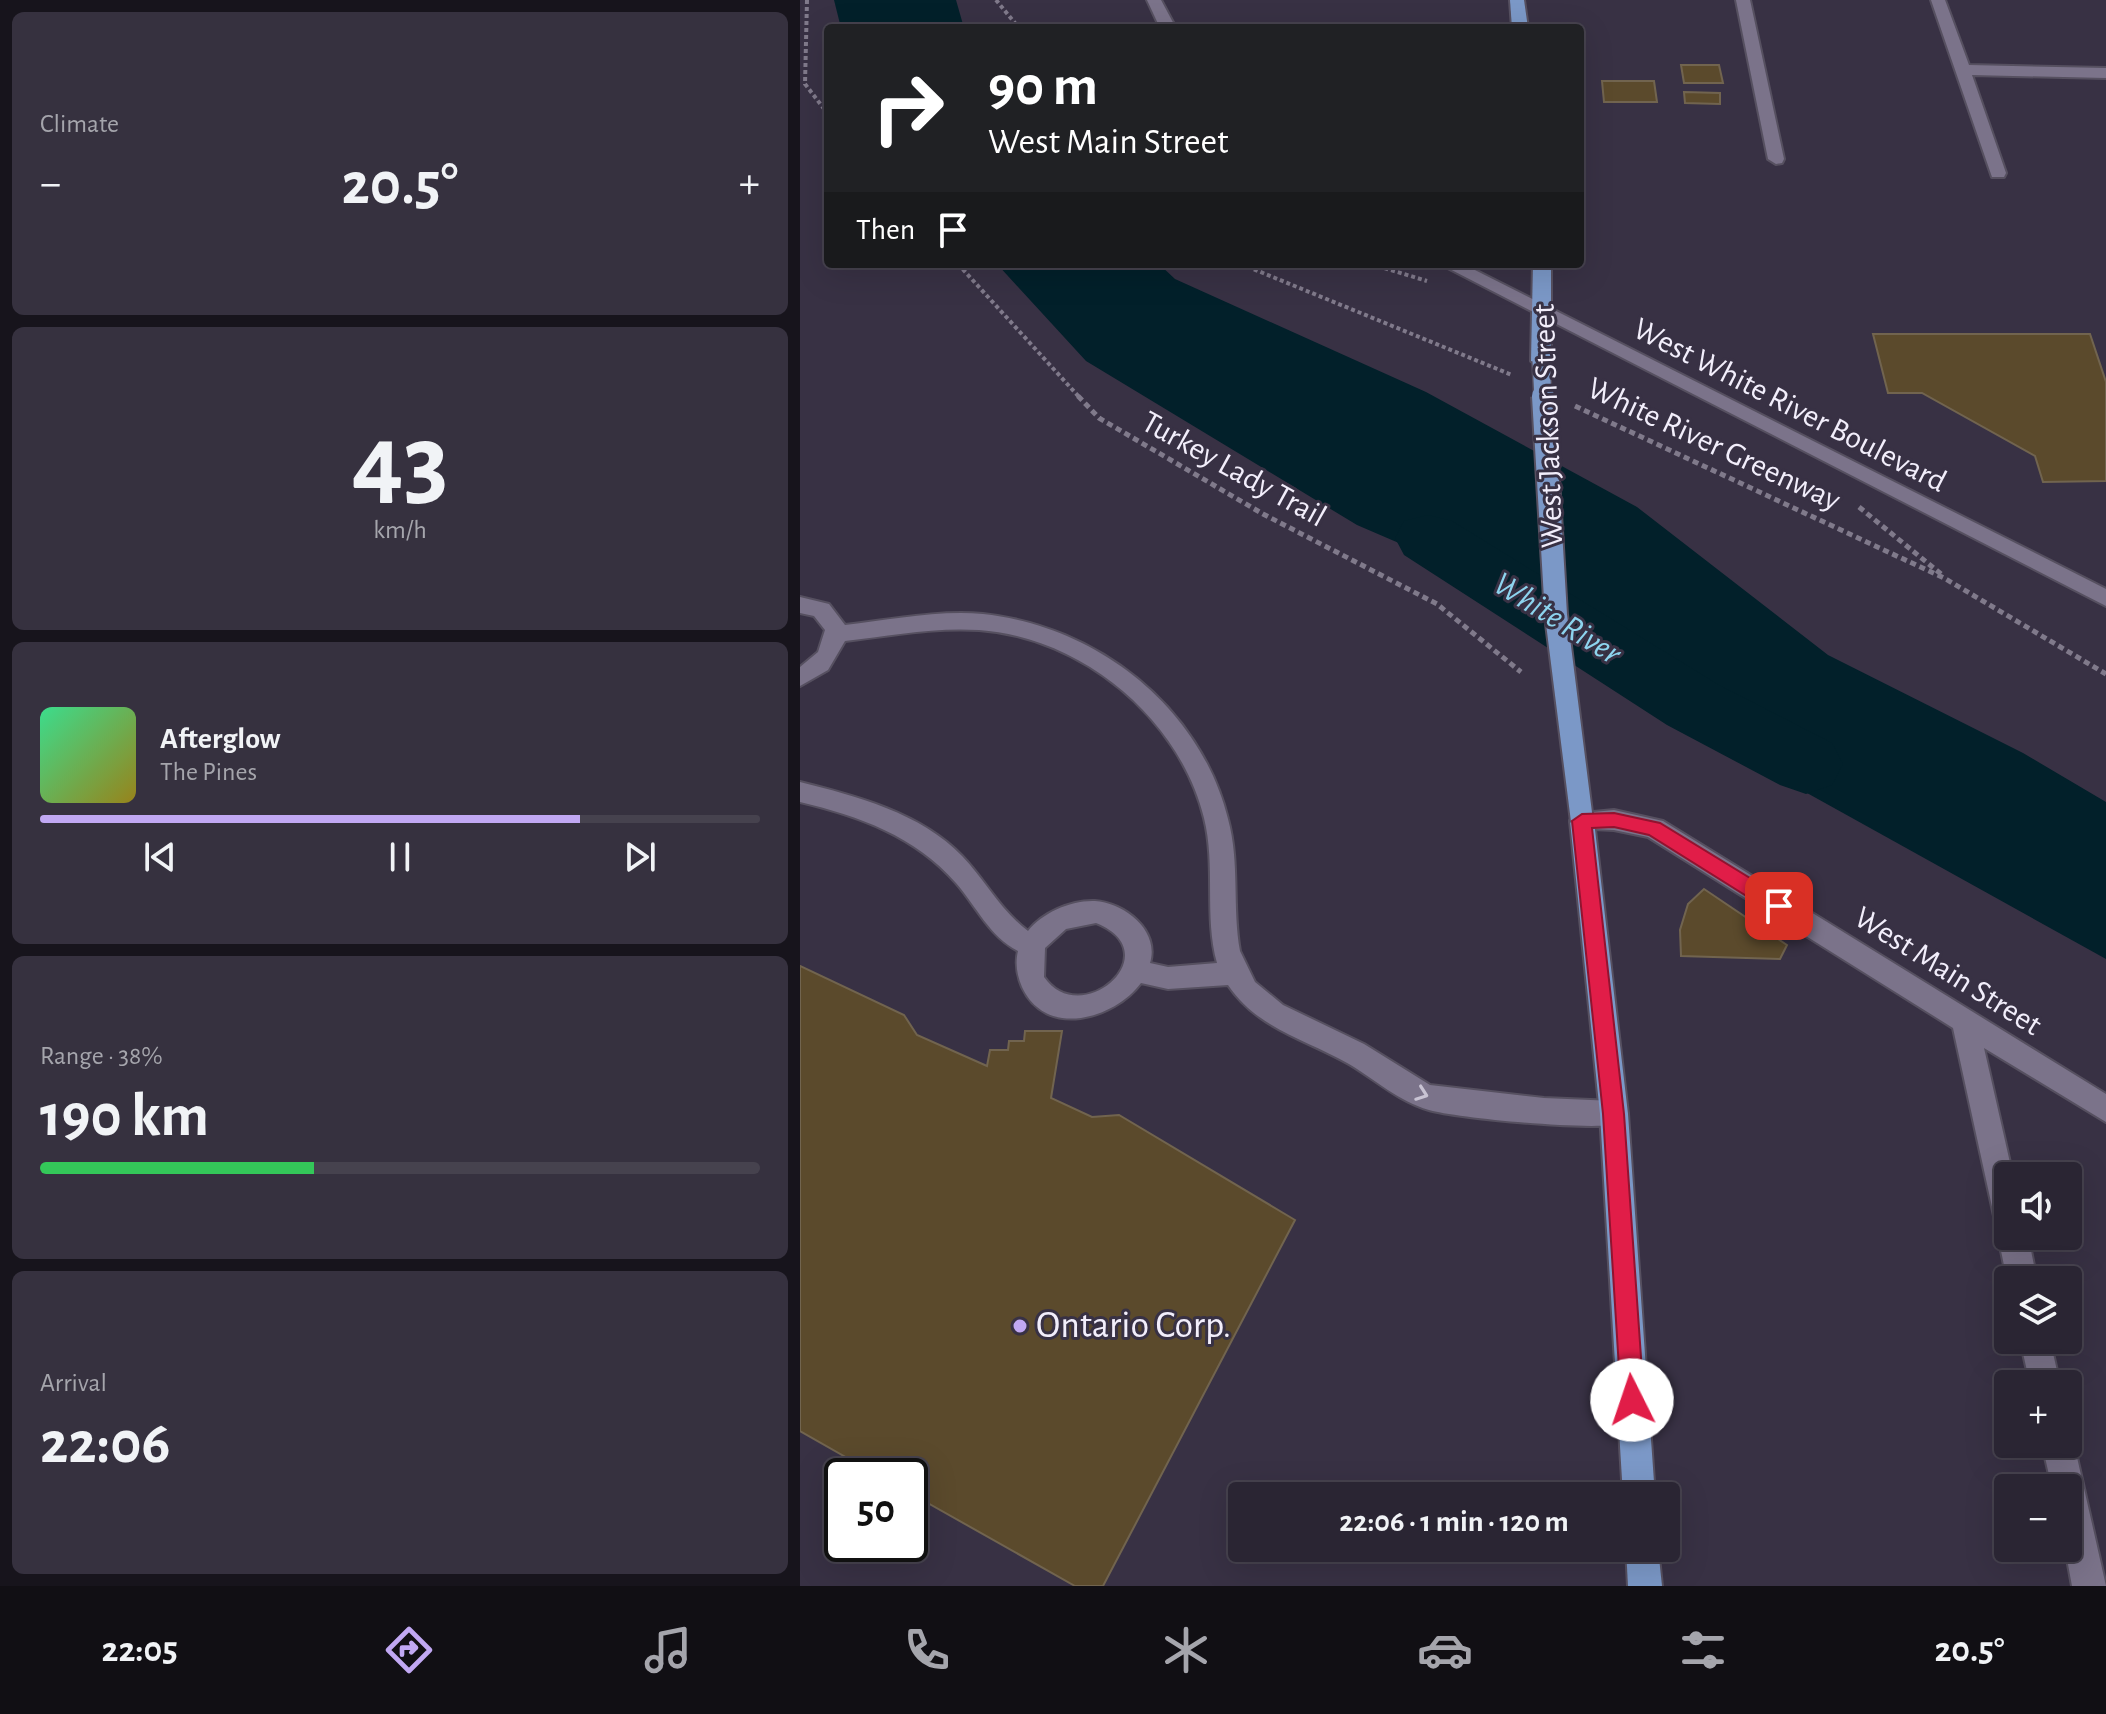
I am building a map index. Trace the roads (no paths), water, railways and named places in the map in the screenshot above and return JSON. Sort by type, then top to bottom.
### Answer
[{"type":"main road","points":[[1517,0],[1520,24]]},
{"type":"main road","name":"West Jackson Street","points":[[1542,268],[1541,361],[1556,615],[1614,1114],[1638,1482]]},
{"type":"main road","points":[[1643,1562],[1645,1586]]},
{"type":"street","points":[[1154,0],[1166,24]]},
{"type":"street","points":[[1743,0],[1776,159]]},
{"type":"street","points":[[1938,0],[1998,173]]},
{"type":"street","points":[[1962,70],[2106,73]]},
{"type":"street","name":"West White River Boulevard","points":[[1456,268],[1543,315],[2106,598]]},
{"type":"street","points":[[800,605],[821,610],[831,618],[836,634],[830,653],[820,665],[800,677]]},
{"type":"street","points":[[836,634],[923,624],[980,622],[1030,629],[1076,646],[1124,676],[1159,710],[1186,749],[1213,806],[1224,878],[1223,931],[1234,973],[1254,998],[1291,1027],[1356,1054],[1399,1084],[1429,1098],[1566,1114],[1614,1114]]},
{"type":"street","points":[[800,792],[859,807],[916,835],[965,875],[997,923],[1014,938],[1032,946]]},
{"type":"street","name":"West Main Street","points":[[1582,821],[1614,820],[1654,828],[2106,1109]]},
{"type":"street","points":[[1078,913],[1103,913],[1129,925],[1138,938],[1140,954],[1136,971],[1110,998],[1091,1006],[1071,1007],[1053,1003],[1039,993],[1030,979],[1028,963],[1032,946],[1043,931],[1059,920],[1078,913]]},
{"type":"street","points":[[1136,971],[1168,978],[1234,973]]},
{"type":"street","points":[[1965,1021],[1996,1162]]},
{"type":"street","points":[[2082,1553],[2089,1586]]},
{"type":"water","points":[[834,0],[956,0],[963,24],[840,24]]},
{"type":"water","points":[[1001,268],[1163,268],[1175,279],[1426,392],[1637,507],[1828,655],[2023,753],[2106,802],[2106,959],[1780,778],[1643,648],[1357,525],[1086,361]]},
{"type":"waterway","name":"White River","points":[[1428,538],[1693,705],[1806,764]]},
{"type":"place","name":"Ontario Corp.","points":[[1020,1326]]}]
